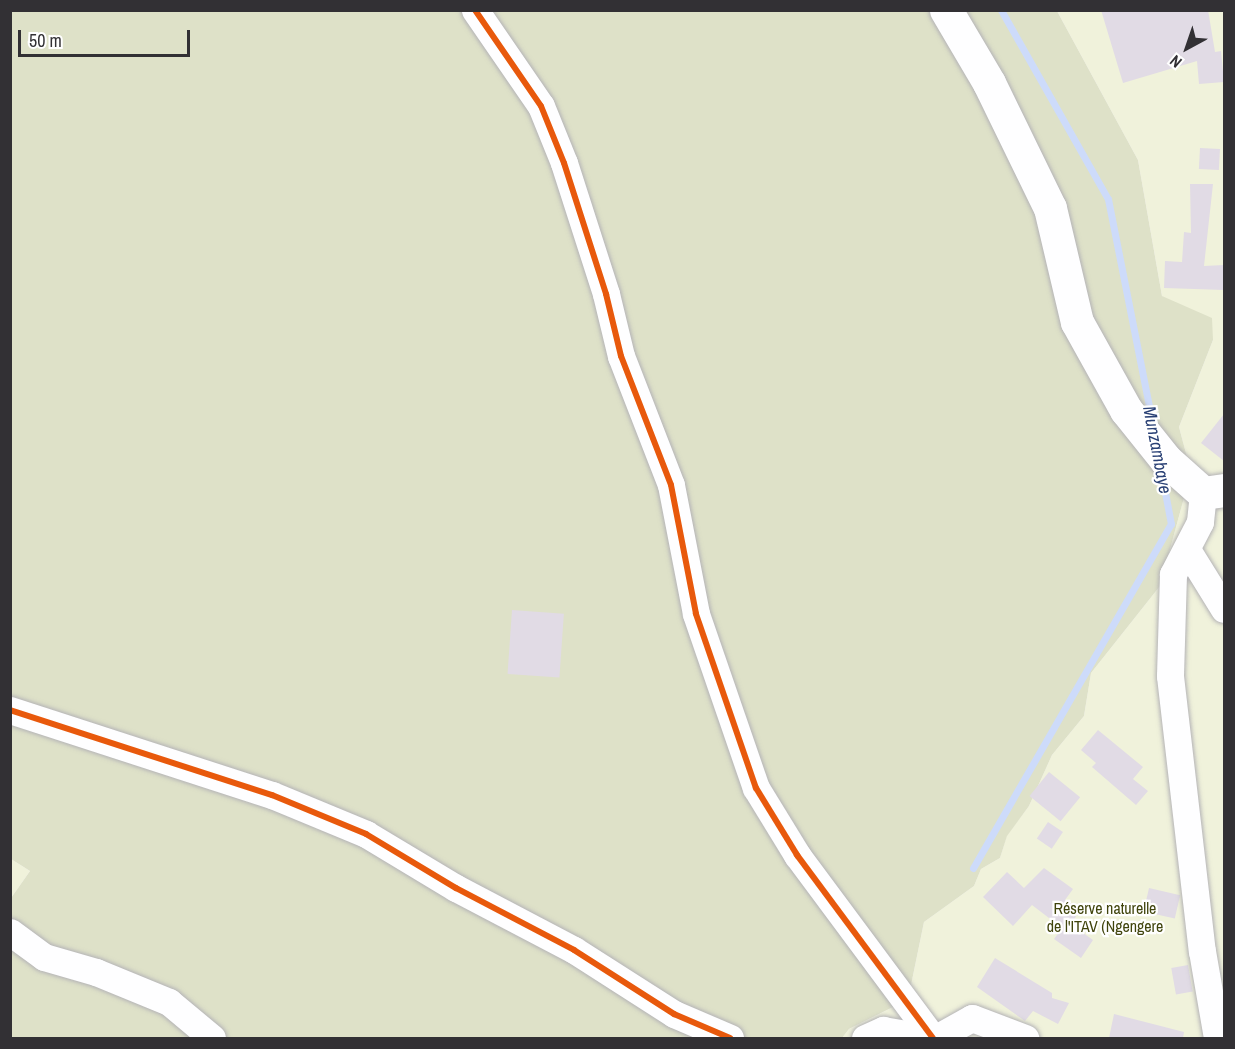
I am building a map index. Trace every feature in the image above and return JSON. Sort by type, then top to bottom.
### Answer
[{"type":"street","points":[[475,10],[541,106],[564,162],[621,356],[671,485],[696,614],[756,788],[796,855],[935,1038],[972,1018],[1024,1038]]},
{"type":"street","points":[[946,10],[989,83],[1050,208],[1077,322],[1126,410],[1166,459],[1214,491],[1188,551],[1173,574],[1170,675],[1213,949],[1216,1038]]},
{"type":"street","points":[[1188,551],[1224,609]]},
{"type":"street","points":[[10,710],[272,795],[366,834],[456,888],[574,950],[674,1014],[730,1038]]},
{"type":"street","points":[[10,932],[44,957],[96,972],[169,1002],[204,1035]]},
{"type":"street","points":[[865,1038],[883,1030],[929,1038]]},
{"type":"green space","points":[[11,11],[1057,11],[1138,160],[1162,296],[1212,318],[1213,340],[1179,427],[1191,472],[1160,586],[1091,673],[1084,716],[1052,755],[1029,806],[1007,836],[1000,858],[981,869],[974,886],[924,922],[910,990],[893,1007],[849,1029],[842,1038],[11,1038],[11,898],[30,871],[11,859]]},
{"type":"green space","name":"Réserve naturelle de l'ITAV (Ngengere","points":[[1057,11],[1224,11],[1224,1038],[842,1038],[849,1029],[893,1007],[910,990],[924,922],[974,886],[981,869],[1000,858],[1007,835],[1029,806],[1052,755],[1084,716],[1091,673],[1160,586],[1191,472],[1179,427],[1213,340],[1162,296],[1138,160]]},
{"type":"green space","points":[[11,859],[30,871],[11,898]]},
{"type":"building","points":[[1101,10],[1208,10],[1215,52],[1221,51],[1224,82],[1199,84],[1197,61],[1123,83]]},
{"type":"building","points":[[1200,148],[1220,149],[1219,170],[1199,169]]},
{"type":"building","points":[[1190,184],[1213,184],[1204,266],[1224,265],[1224,290],[1164,288],[1165,261],[1182,262],[1184,232],[1191,233]]},
{"type":"building","points":[[1224,414],[1224,461],[1201,443]]},
{"type":"building","points":[[512,610],[564,614],[559,677],[508,674]]},
{"type":"building","points":[[1098,730],[1143,767],[1133,779],[1148,791],[1136,805],[1092,767],[1096,763],[1081,750]]},
{"type":"building","points":[[1049,772],[1080,797],[1061,821],[1029,796]]},
{"type":"building","points":[[1048,822],[1063,832],[1052,849],[1037,839]]},
{"type":"building","points":[[1044,868],[1073,889],[1065,900],[1080,907],[1072,925],[1093,940],[1081,958],[1054,939],[1062,928],[1032,905],[1013,926],[983,897],[1007,872],[1024,888]]},
{"type":"building","points":[[1149,888],[1180,895],[1175,919],[1144,911]]},
{"type":"building","points":[[995,958],[1052,993],[1052,998],[1069,1003],[1058,1024],[1033,1011],[1025,1021],[977,987]]},
{"type":"building","points":[[1188,965],[1193,992],[1176,995],[1171,968]]},
{"type":"building","points":[[1114,1014],[1184,1032],[1183,1038],[1109,1038]]},
{"type":"waterway","name":"Munzambaye","points":[[1001,10],[1108,199],[1152,422]]},
{"type":"waterway","name":"Munzambaye","points":[[973,868],[1171,524],[1161,471]]},
{"type":"cycle path","points":[[475,10],[541,106],[564,163],[606,294],[621,356],[671,485],[696,614],[756,788],[797,855],[933,1038]]},
{"type":"cycle path","points":[[10,710],[272,795],[366,834],[456,888],[574,950],[674,1014],[730,1038]]}]
